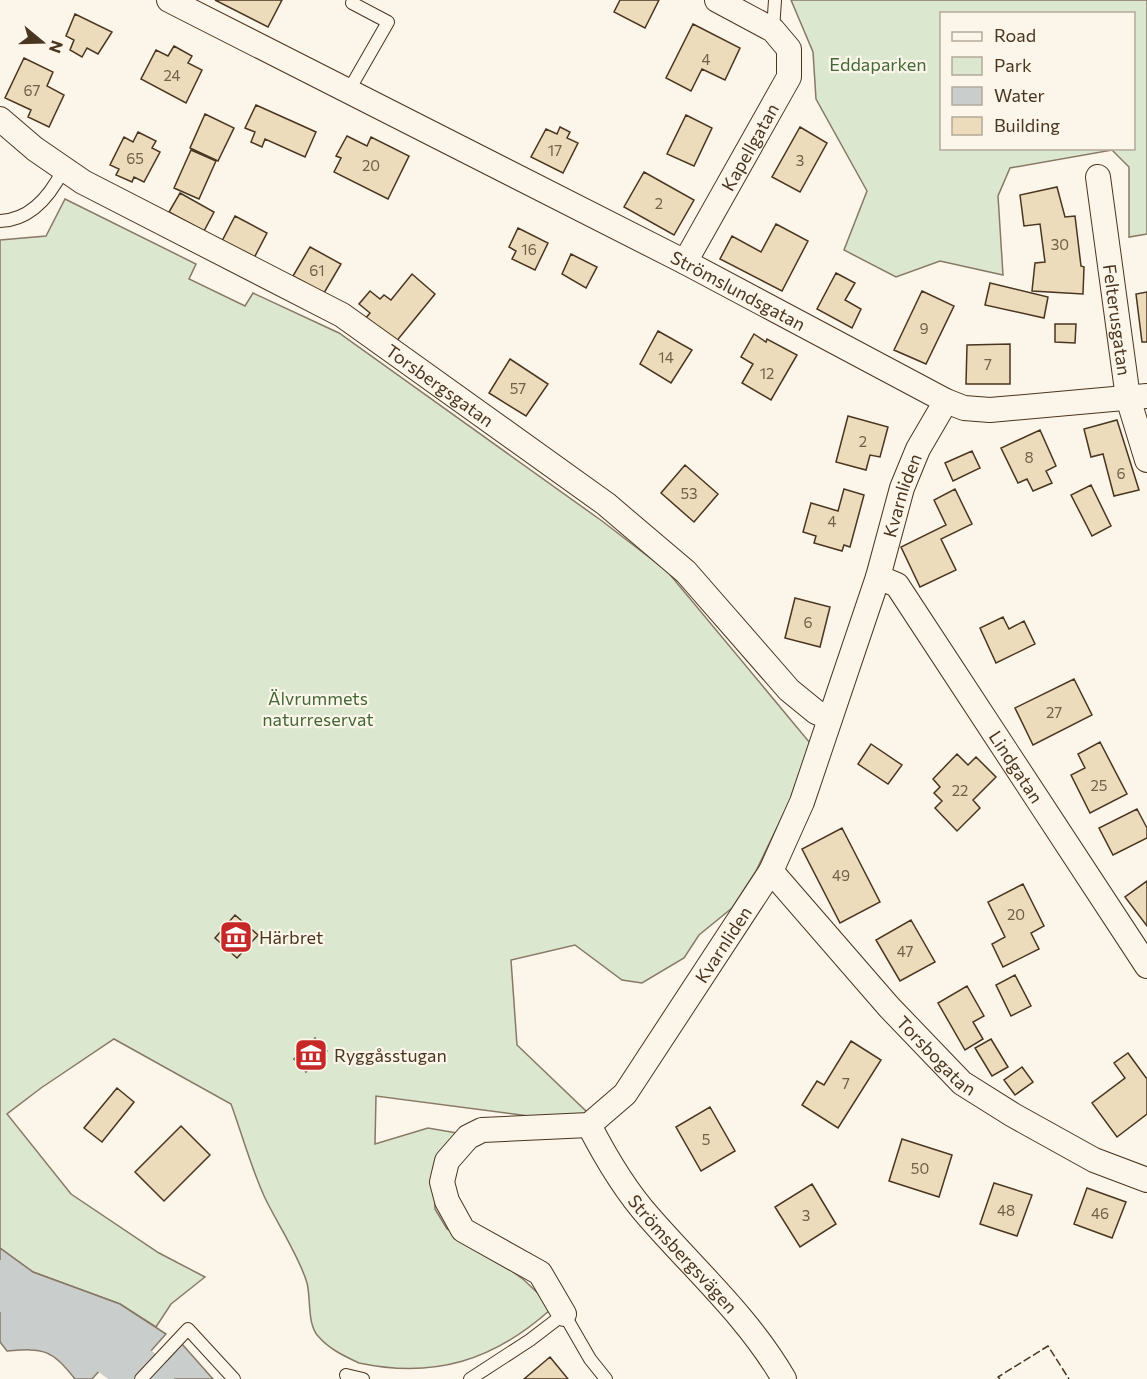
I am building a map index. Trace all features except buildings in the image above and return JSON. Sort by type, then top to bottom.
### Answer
[{"type":"street","name":"Kapellgatan","points":[[686,262],[789,77],[789,49],[773,30],[717,0]]},
{"type":"street","name":"Strömslundsgatan","points":[[173,1],[686,262],[946,402],[964,408],[990,410],[1137,397]]},
{"type":"street","name":"Torsbergsgatan","points":[[0,119],[63,170],[342,315],[406,359],[606,504],[686,572],[789,690],[816,712],[830,718]]},
{"type":"street","name":"Felterusgatan","points":[[1098,177],[1147,460]]},
{"type":"street","name":"Kvarnliden","points":[[589,1125],[625,1094],[771,871],[802,802],[878,577],[902,488],[918,449],[946,402]]},
{"type":"street","name":"Lindgatan","points":[[878,577],[897,585],[1147,966]]},
{"type":"street","name":"Torsbogatan","points":[[771,871],[889,1007],[962,1083],[1013,1115],[1094,1160],[1147,1180]]},
{"type":"street","points":[[564,1314],[540,1273],[463,1230],[447,1201],[442,1182],[447,1161],[468,1137],[482,1130],[589,1125]]},
{"type":"street","name":"Strömsbergsvägen","points":[[589,1125],[613,1170],[647,1215],[750,1328],[784,1379]]},
{"type":"lane","points":[[773,30],[775,0]]},
{"type":"lane","points":[[349,90],[388,22],[352,3]]},
{"type":"lane","points":[[0,221],[29,212],[44,201],[63,170]]},
{"type":"lane","points":[[470,1379],[520,1347],[564,1314],[606,1379]]},
{"type":"lane","points":[[141,1379],[188,1329],[234,1379]]},
{"type":"lane","points":[[346,1375],[363,1379]]},
{"type":"green space","name":"Eddaparken","points":[[791,0],[1147,0],[1147,234],[1129,237],[1129,167],[1112,150],[1010,168],[998,196],[1003,275],[940,261],[896,277],[844,250],[867,191],[816,99],[813,52]]},
{"type":"green space","name":"Älvrummets naturreservat","points":[[65,199],[196,264],[189,279],[245,306],[253,293],[339,333],[602,521],[667,571],[815,749],[756,871],[732,908],[699,935],[684,958],[642,983],[622,980],[575,945],[511,960],[517,1045],[588,1113],[574,1117],[536,1117],[376,1096],[375,1144],[428,1128],[463,1134],[434,1186],[435,1209],[447,1229],[470,1240],[524,1280],[543,1298],[550,1310],[507,1342],[485,1353],[438,1366],[387,1367],[359,1363],[322,1341],[312,1325],[304,1273],[260,1187],[231,1104],[114,1039],[7,1114],[71,1194],[159,1253],[205,1277],[171,1304],[156,1327],[120,1304],[33,1272],[0,1248],[0,240],[46,236]]},
{"type":"water","points":[[0,1248],[33,1272],[120,1304],[166,1334],[126,1379],[113,1379],[101,1369],[92,1379],[75,1379],[53,1356],[46,1353],[30,1350],[7,1351],[0,1342]]},
{"type":"water","points":[[182,1344],[213,1379],[150,1379]]},
{"type":"waterway","points":[[0,1284],[89,1336],[150,1379]]},
{"type":"fence","points":[[1000,1379],[998,1377],[1048,1346],[1069,1379]]},
{"type":"place","name":"Härbret","points":[[236,937]]},
{"type":"place","name":"Ryggåsstugan","points":[[311,1055]]}]
